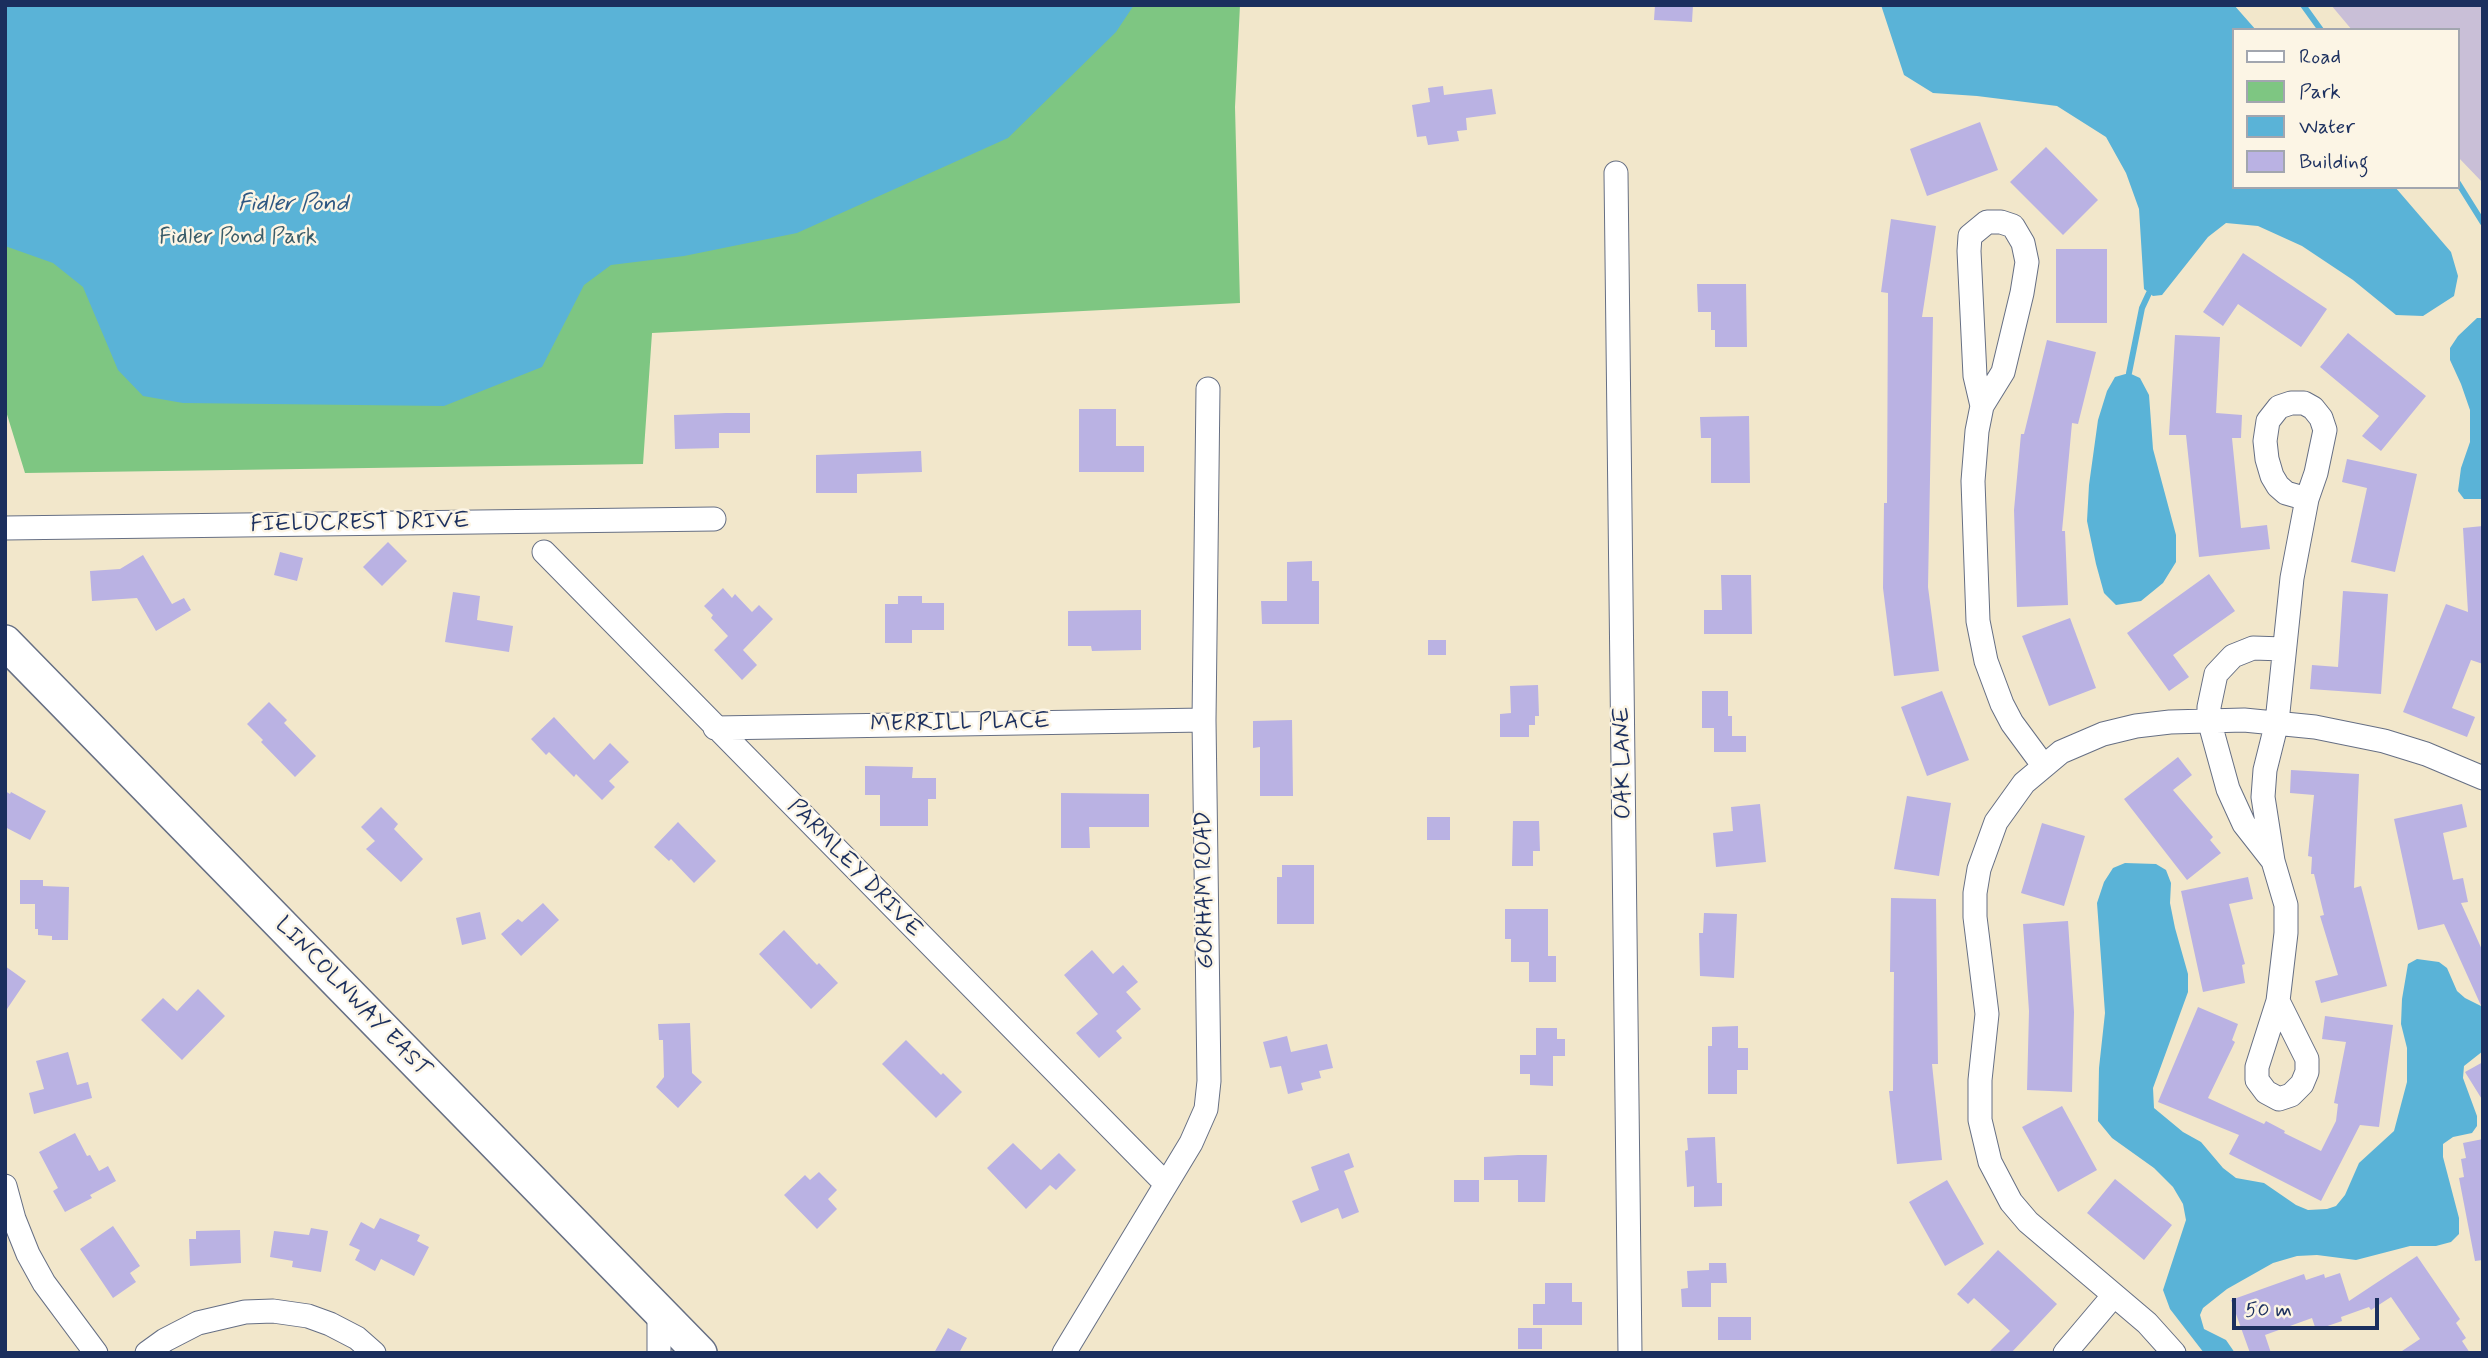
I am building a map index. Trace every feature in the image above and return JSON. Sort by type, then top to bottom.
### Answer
[{"type":"highway","name":"LINCOLNWAY EAST","points":[[5,642],[700,1353]]},
{"type":"street","name":"OAK LANE","points":[[1616,173],[1630,1353]]},
{"type":"street","points":[[1982,406],[2003,372],[2027,262],[2023,243],[2013,226],[2001,222],[1987,222],[1970,236],[1969,251],[1975,376],[1982,406],[1973,481],[1978,621],[1981,644],[1992,682],[2012,723],[2043,765]]},
{"type":"street","name":"GORHAM ROAD","points":[[1064,1353],[1199,1126],[1206,1109],[1204,720],[1208,389]]},
{"type":"street","points":[[2278,1001],[2286,905],[2273,861],[2263,797],[2265,770],[2277,722],[2292,578],[2307,499]]},
{"type":"street","name":"FIELDCREST DRIVE","points":[[5,528],[714,519]]},
{"type":"street","name":"PARMLEY DRIVE","points":[[544,552],[1165,1183]]},
{"type":"street","points":[[2273,861],[2244,824],[2228,789],[2208,720],[2212,688],[2222,664],[2253,648],[2284,649]]},
{"type":"street","name":"MERRILL PLACE","points":[[715,728],[1204,720]]},
{"type":"street","points":[[2174,1353],[2147,1323],[2028,1222],[2011,1202],[1990,1162],[1980,1120],[1980,1080],[1987,1014],[1975,917],[1975,893],[1979,869],[1996,822],[2024,783],[2043,765],[2078,743],[2104,733],[2148,724],[2208,720],[2277,722],[2384,741],[2482,775]]},
{"type":"street","points":[[5,1186],[14,1219],[39,1273],[62,1309],[96,1353]]},
{"type":"street","points":[[2065,1353],[2113,1295]]},
{"type":"street","points":[[147,1353],[198,1323],[245,1312],[273,1311],[330,1324],[357,1338],[374,1353]]},
{"type":"street","points":[[659,1311],[659,1353]]},
{"type":"shaded area","points":[[2331,5],[2483,5],[2483,183],[2460,159],[2460,28],[2350,28]]},
{"type":"green space","name":"Fidler Pond","points":[[5,5],[1240,5],[1235,107],[1240,303],[652,333],[643,464],[25,473],[5,408]]},
{"type":"water","name":"Fidler Pond","points":[[5,5],[1134,5],[1116,32],[1008,138],[797,233],[684,256],[611,265],[584,285],[542,367],[444,406],[183,403],[143,396],[118,370],[83,287],[53,263],[5,246]]},
{"type":"water","points":[[1881,5],[2234,5],[2254,28],[2232,28],[2232,189],[2397,189],[2451,252],[2458,276],[2454,296],[2423,316],[2396,315],[2353,280],[2302,246],[2258,226],[2226,223],[2208,237],[2162,295],[2153,296],[2144,289],[2139,209],[2126,173],[2106,137],[2057,106],[1933,93],[1904,75]]},
{"type":"water","points":[[2477,318],[2483,318],[2482,499],[2464,499],[2458,491],[2461,468],[2470,442],[2470,410],[2450,360],[2450,348]]},
{"type":"water","points":[[2129,373],[2140,378],[2149,395],[2153,449],[2176,535],[2176,562],[2163,583],[2141,601],[2116,605],[2104,593],[2096,564],[2087,521],[2089,485],[2098,420],[2107,391],[2115,377]]},
{"type":"water","points":[[2125,863],[2156,864],[2166,870],[2171,883],[2170,903],[2175,928],[2188,974],[2188,992],[2153,1088],[2154,1108],[2183,1132],[2201,1142],[2223,1168],[2236,1178],[2264,1183],[2308,1210],[2336,1206],[2345,1195],[2359,1163],[2394,1131],[2407,1082],[2407,1048],[2401,1024],[2408,964],[2417,959],[2439,962],[2447,968],[2457,991],[2483,1007],[2483,1051],[2464,1066],[2463,1078],[2477,1116],[2477,1126],[2472,1133],[2453,1137],[2443,1144],[2443,1157],[2459,1218],[2459,1234],[2451,1242],[2436,1246],[2410,1246],[2356,1260],[2317,1255],[2297,1256],[2273,1263],[2227,1289],[2203,1308],[2200,1315],[2204,1329],[2226,1340],[2235,1353],[2204,1353],[2170,1309],[2163,1290],[2186,1220],[2183,1204],[2173,1187],[2154,1168],[2112,1138],[2098,1121],[2099,1068],[2105,1013],[2097,903],[2104,882],[2113,868]]},
{"type":"building","points":[[1655,5],[1693,5],[1692,22],[1654,20]]},
{"type":"building","points":[[1443,86],[1444,95],[1492,89],[1496,114],[1466,118],[1467,130],[1457,131],[1459,141],[1428,145],[1426,136],[1417,137],[1412,105],[1430,102],[1428,88]]},
{"type":"building","points":[[1980,122],[1998,170],[1927,196],[1910,149]]},
{"type":"building","points":[[2046,147],[2098,200],[2063,235],[2010,182]]},
{"type":"building","points":[[1891,219],[1936,226],[1922,317],[1933,317],[1928,587],[1939,671],[1894,676],[1883,588],[1884,503],[1887,503],[1888,293],[1881,292]]},
{"type":"building","points":[[2056,249],[2107,249],[2107,323],[2056,323]]},
{"type":"building","points":[[2243,253],[2327,309],[2301,347],[2238,304],[2223,326],[2203,312]]},
{"type":"building","points":[[1697,284],[1746,284],[1747,347],[1715,347],[1711,312],[1698,312]]},
{"type":"building","points":[[2348,333],[2426,396],[2381,451],[2362,436],[2379,416],[2320,367]]},
{"type":"building","points":[[2175,335],[2220,337],[2216,413],[2242,415],[2241,438],[2232,438],[2241,528],[2267,525],[2270,549],[2199,557],[2186,435],[2169,435]]},
{"type":"building","points":[[2047,340],[2096,352],[2078,424],[2072,423],[2062,531],[2065,531],[2068,605],[2017,607],[2014,510],[2021,434],[2024,434]]},
{"type":"building","points":[[1079,409],[1116,409],[1116,446],[1144,446],[1144,472],[1079,472]]},
{"type":"building","points":[[750,413],[750,433],[719,433],[719,448],[675,449],[674,415]]},
{"type":"building","points":[[1749,416],[1750,483],[1711,483],[1711,438],[1701,438],[1700,417]]},
{"type":"building","points":[[921,451],[922,472],[857,474],[857,493],[816,493],[816,455]]},
{"type":"building","points":[[2347,459],[2417,474],[2395,572],[2351,562],[2367,488],[2342,482]]},
{"type":"building","points":[[2483,526],[2483,664],[2471,660],[2452,708],[2475,717],[2467,737],[2403,712],[2446,604],[2468,612],[2463,528]]},
{"type":"building","points":[[388,542],[407,561],[382,586],[363,567]]},
{"type":"building","points":[[280,552],[303,558],[297,581],[274,575]]},
{"type":"building","points":[[143,555],[172,604],[184,598],[191,610],[156,631],[137,598],[92,601],[90,571],[120,569]]},
{"type":"building","points":[[1312,561],[1312,581],[1319,581],[1319,624],[1262,624],[1261,601],[1287,601],[1287,562]]},
{"type":"building","points":[[2209,574],[2235,611],[2173,655],[2189,677],[2169,691],[2127,633]]},
{"type":"building","points":[[1721,575],[1751,575],[1752,634],[1704,634],[1704,610],[1722,610]]},
{"type":"building","points":[[723,588],[732,598],[735,594],[752,612],[759,605],[773,619],[743,650],[757,665],[742,680],[714,650],[728,636],[704,606]]},
{"type":"building","points":[[2343,591],[2388,594],[2381,694],[2310,689],[2312,665],[2338,667]]},
{"type":"building","points":[[453,592],[480,596],[477,620],[513,626],[509,652],[445,642]]},
{"type":"building","points":[[898,596],[922,596],[922,603],[944,603],[944,630],[912,630],[912,643],[885,643],[885,604],[898,604]]},
{"type":"building","points":[[1141,610],[1141,650],[1092,651],[1091,646],[1068,646],[1068,611]]},
{"type":"building","points":[[2070,618],[2096,688],[2049,706],[2022,636]]},
{"type":"building","points":[[1428,640],[1446,640],[1446,655],[1428,655]]},
{"type":"building","points":[[1538,685],[1539,716],[1535,716],[1535,725],[1529,725],[1529,737],[1500,737],[1500,714],[1511,713],[1510,686]]},
{"type":"building","points":[[1702,691],[1728,691],[1728,716],[1732,716],[1732,736],[1746,736],[1746,752],[1714,752],[1714,728],[1702,728]]},
{"type":"building","points":[[1942,691],[1969,760],[1927,776],[1901,707]]},
{"type":"building","points":[[269,702],[287,720],[284,723],[316,756],[295,777],[247,724]]},
{"type":"building","points":[[554,717],[594,760],[610,743],[629,762],[609,781],[615,787],[602,800],[576,774],[574,777],[549,752],[546,755],[531,739]]},
{"type":"building","points":[[1292,720],[1293,796],[1260,796],[1260,747],[1253,748],[1253,721]]},
{"type":"building","points":[[2178,757],[2192,775],[2173,790],[2213,837],[2210,840],[2221,853],[2187,880],[2124,799]]},
{"type":"building","points":[[865,766],[913,767],[912,778],[936,778],[936,799],[928,799],[928,826],[880,826],[880,795],[865,795]]},
{"type":"building","points":[[2291,770],[2359,774],[2354,888],[2361,886],[2387,986],[2321,1003],[2315,981],[2338,975],[2320,916],[2324,915],[2314,874],[2311,874],[2312,857],[2308,856],[2314,795],[2290,793]]},
{"type":"building","points":[[5,791],[46,811],[30,840],[5,827]]},
{"type":"building","points":[[1061,793],[1149,794],[1149,827],[1089,827],[1090,848],[1061,848]]},
{"type":"building","points":[[1907,796],[1951,803],[1939,876],[1894,869]]},
{"type":"building","points":[[1760,804],[1766,862],[1716,867],[1713,833],[1733,831],[1731,807]]},
{"type":"building","points":[[2462,804],[2467,827],[2443,833],[2453,880],[2463,878],[2468,902],[2461,903],[2483,952],[2483,1010],[2444,924],[2418,930],[2394,819]]},
{"type":"building","points":[[381,807],[398,824],[394,829],[423,859],[401,882],[366,849],[375,841],[361,827]]},
{"type":"building","points":[[1427,817],[1450,817],[1450,840],[1427,840]]},
{"type":"building","points":[[1513,821],[1539,821],[1540,851],[1533,851],[1533,866],[1512,866]]},
{"type":"building","points":[[678,822],[716,861],[694,883],[671,859],[669,861],[654,847]]},
{"type":"building","points":[[2042,823],[2085,836],[2064,906],[2021,893]]},
{"type":"building","points":[[1282,865],[1314,865],[1314,924],[1277,924],[1277,877],[1282,877]]},
{"type":"building","points":[[2248,877],[2253,899],[2229,904],[2245,964],[2242,965],[2245,983],[2203,992],[2181,891]]},
{"type":"building","points":[[20,880],[43,880],[43,886],[69,887],[68,940],[52,940],[52,936],[38,935],[38,929],[35,929],[35,904],[20,904]]},
{"type":"building","points":[[1891,898],[1936,899],[1938,1064],[1932,1064],[1942,1160],[1897,1164],[1889,1091],[1893,1091],[1894,972],[1890,972]]},
{"type":"building","points":[[543,903],[559,920],[521,956],[501,934],[518,919],[522,922]]},
{"type":"building","points":[[1505,909],[1548,909],[1548,956],[1556,956],[1556,982],[1529,982],[1529,962],[1511,962],[1511,939],[1505,939]]},
{"type":"building","points":[[480,912],[486,939],[462,945],[456,918]]},
{"type":"building","points":[[1704,913],[1737,914],[1734,978],[1700,976],[1699,933],[1703,933]]},
{"type":"building","points":[[2068,921],[2074,1012],[2072,1092],[2027,1090],[2029,1011],[2023,924]]},
{"type":"building","points":[[784,930],[838,983],[811,1009],[759,954]]},
{"type":"building","points":[[1092,950],[1113,974],[1123,965],[1138,982],[1126,992],[1141,1009],[1116,1031],[1122,1038],[1099,1058],[1076,1033],[1098,1014],[1064,975]]},
{"type":"building","points":[[5,966],[26,981],[5,1012]]},
{"type":"building","points":[[198,989],[225,1016],[182,1060],[141,1020],[163,998],[177,1011]]},
{"type":"building","points":[[2198,1007],[2238,1024],[2232,1040],[2235,1042],[2208,1098],[2264,1124],[2266,1121],[2321,1151],[2336,1121],[2338,1104],[2334,1103],[2346,1042],[2322,1039],[2325,1016],[2393,1025],[2379,1127],[2360,1125],[2321,1201],[2229,1154],[2239,1135],[2158,1102]]},
{"type":"building","points":[[690,1023],[692,1073],[702,1082],[678,1108],[656,1087],[664,1077],[663,1040],[659,1040],[658,1024]]},
{"type":"building","points":[[1738,1026],[1738,1048],[1748,1048],[1748,1070],[1737,1070],[1737,1094],[1708,1094],[1708,1046],[1712,1046],[1712,1027]]},
{"type":"building","points":[[1536,1028],[1557,1028],[1557,1039],[1565,1039],[1565,1056],[1553,1056],[1553,1086],[1530,1085],[1530,1074],[1520,1074],[1520,1055],[1536,1055]]},
{"type":"building","points":[[1287,1036],[1291,1052],[1327,1044],[1333,1068],[1319,1071],[1321,1078],[1301,1083],[1303,1090],[1288,1094],[1281,1066],[1270,1068],[1263,1042]]},
{"type":"building","points":[[906,1040],[962,1092],[936,1118],[882,1064]]},
{"type":"building","points":[[68,1052],[77,1085],[88,1082],[92,1098],[34,1114],[29,1093],[44,1089],[36,1061]]},
{"type":"building","points":[[2483,1062],[2483,1101],[2465,1072]]},
{"type":"building","points":[[2062,1106],[2097,1170],[2058,1192],[2022,1127]]},
{"type":"building","points":[[75,1133],[87,1156],[90,1155],[99,1171],[108,1166],[116,1181],[65,1212],[53,1191],[58,1188],[39,1152]]},
{"type":"building","points":[[1715,1137],[1717,1183],[1722,1183],[1722,1206],[1694,1207],[1694,1186],[1687,1187],[1687,1138]]},
{"type":"building","points":[[2483,1139],[2483,1260],[2475,1261],[2459,1178],[2464,1177],[2461,1159],[2466,1158],[2463,1143]]},
{"type":"building","points":[[1013,1143],[1041,1170],[1059,1153],[1076,1170],[1056,1190],[1050,1185],[1026,1209],[987,1168]]},
{"type":"building","points":[[1349,1153],[1354,1167],[1344,1171],[1359,1212],[1342,1219],[1338,1208],[1301,1223],[1292,1201],[1319,1190],[1311,1167]]},
{"type":"building","points":[[1547,1155],[1545,1202],[1518,1202],[1518,1180],[1484,1180],[1484,1157]]},
{"type":"building","points":[[819,1172],[837,1190],[828,1199],[837,1209],[817,1229],[784,1195],[805,1175],[810,1180]]},
{"type":"building","points":[[2115,1179],[2172,1225],[2144,1260],[2087,1213]]},
{"type":"building","points":[[1454,1180],[1479,1180],[1479,1202],[1454,1202]]},
{"type":"building","points":[[1947,1180],[1984,1244],[1945,1266],[1909,1202]]},
{"type":"building","points":[[380,1218],[420,1235],[417,1241],[429,1247],[414,1276],[381,1259],[375,1271],[355,1260],[360,1250],[349,1245],[361,1222],[374,1229]]},
{"type":"building","points":[[113,1226],[140,1266],[130,1273],[136,1282],[113,1298],[80,1249]]},
{"type":"building","points":[[311,1228],[328,1231],[321,1272],[292,1267],[293,1261],[270,1257],[274,1231],[309,1235]]},
{"type":"building","points":[[240,1230],[241,1263],[190,1266],[189,1239],[196,1239],[196,1231]]},
{"type":"building","points":[[1998,1250],[2057,1304],[2011,1353],[1988,1353],[2010,1331],[1974,1298],[1968,1304],[1957,1294]]},
{"type":"building","points":[[2417,1256],[2460,1319],[2456,1323],[2466,1338],[2462,1341],[2470,1353],[2399,1353],[2420,1339],[2391,1297],[2371,1310],[2369,1307],[2341,1317],[2342,1321],[2316,1330],[2312,1318],[2265,1335],[2271,1353],[2250,1353],[2231,1300],[2304,1274],[2306,1280],[2324,1274],[2325,1278],[2340,1273],[2349,1301]]},
{"type":"building","points":[[1709,1263],[1726,1263],[1727,1283],[1711,1283],[1711,1307],[1682,1307],[1681,1289],[1688,1288],[1687,1271],[1709,1270]]},
{"type":"building","points":[[1545,1283],[1572,1283],[1572,1302],[1582,1302],[1582,1325],[1533,1325],[1533,1304],[1545,1304]]},
{"type":"building","points":[[1718,1317],[1751,1317],[1751,1340],[1718,1340]]},
{"type":"building","points":[[948,1328],[967,1338],[959,1353],[934,1353]]},
{"type":"building","points":[[1518,1328],[1542,1328],[1542,1349],[1518,1349]]},
{"type":"waterway","points":[[2303,5],[2320,28]]},
{"type":"waterway","points":[[2460,186],[2483,223]]},
{"type":"waterway","points":[[2129,373],[2142,308],[2149,293]]},
{"type":"park label","name":"Fidler Pond Park","points":[[238,238]]}]
